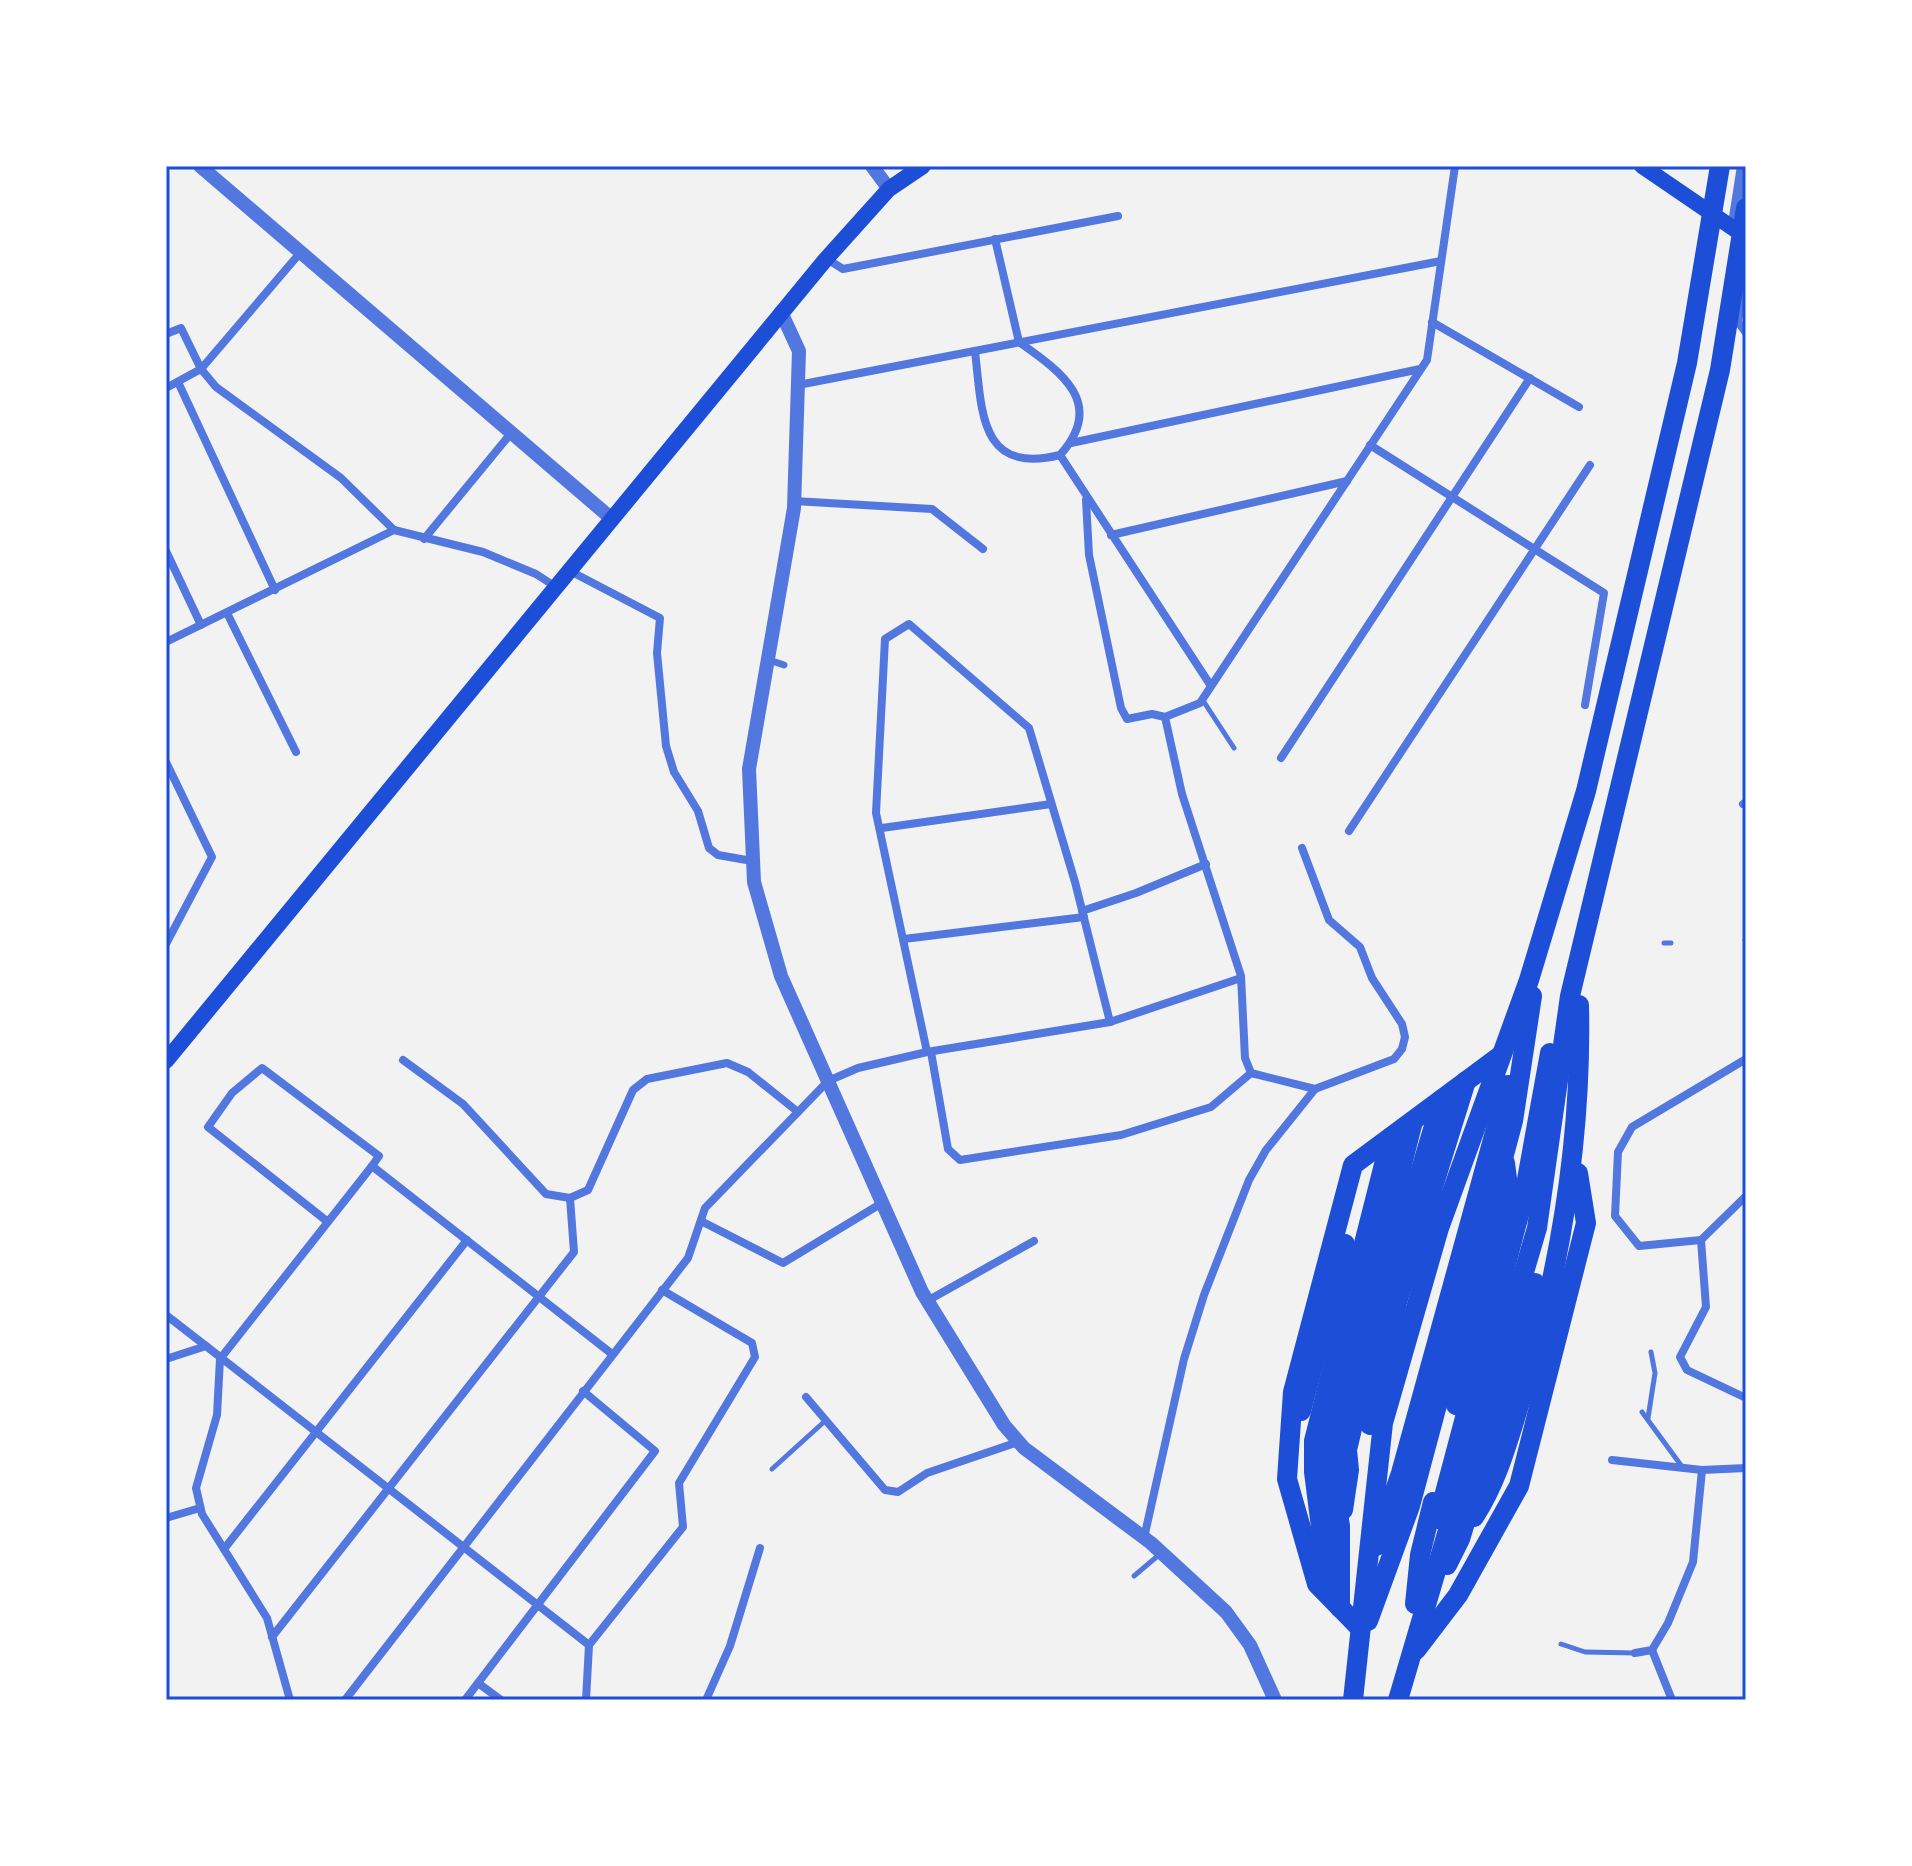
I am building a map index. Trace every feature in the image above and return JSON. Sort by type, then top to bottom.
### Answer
[{"type":"highway","points":[[1363,1584],[1383,1423],[1439,1228],[1540,948],[1586,791],[1687,363],[1720,166]]},
{"type":"highway","points":[[1398,1700],[1419,1609],[1537,1228],[1583,939],[1720,370],[1746,208]]},
{"type":"highway","points":[[1348,1619],[1410,1506],[1504,1155],[1540,948]]},
{"type":"highway","points":[[1419,1609],[1494,1486],[1537,1346],[1568,1201],[1580,1060],[1574,990]]},
{"type":"highway","points":[[1460,1539],[1521,1342],[1560,1168],[1574,990]]},
{"type":"highway","points":[[1348,1619],[1385,1521],[1506,1089],[1524,1045]]},
{"type":"highway","points":[[1348,1619],[1317,1584],[1287,1479],[1293,1392],[1319,1285],[1353,1165],[1500,1056]]},
{"type":"highway","points":[[1348,1619],[1363,1464],[1382,1360],[1466,1081]]},
{"type":"highway","points":[[1385,1521],[1407,1411],[1489,1087]]},
{"type":"highway","points":[[1340,1526],[1349,1470],[1347,1450],[1383,1297],[1442,1099]]},
{"type":"highway","points":[[1353,1700],[1340,1526],[1328,1456],[1413,1121]]},
{"type":"highway","points":[[1348,1619],[1314,1472],[1314,1441],[1391,1137]]},
{"type":"highway","points":[[1407,1663],[1458,1595],[1519,1486],[1586,1223],[1573,1145]]},
{"type":"highway","points":[[1419,1609],[1420,1555],[1509,1195],[1504,1155]]},
{"type":"main road","points":[[166,1061],[781,312],[889,189],[923,166]]},
{"type":"main road","points":[[1642,166],[1740,233]]},
{"type":"street","points":[[200,166],[612,519]]},
{"type":"street","points":[[872,166],[889,189]]},
{"type":"street","points":[[1086,499],[1089,555],[1121,708],[1127,719],[1152,714],[1165,717],[1188,710],[1202,699],[1211,686],[1427,360],[1455,166]]},
{"type":"street","points":[[1740,233],[1744,166]]},
{"type":"street","points":[[826,259],[843,269],[1118,216]]},
{"type":"street","points":[[975,351],[982,409],[987,428],[997,445],[1005,454],[1020,460],[1060,455],[1071,443],[1078,405],[1064,374],[1019,342],[995,239]]},
{"type":"street","points":[[166,388],[201,369],[300,253]]},
{"type":"street","points":[[798,385],[1441,261]]},
{"type":"street","points":[[1746,271],[1738,322],[1746,333]]},
{"type":"street","points":[[781,312],[799,351],[794,501],[749,769],[754,882],[781,976],[927,1301],[976,1383],[1018,1442],[1162,1552],[1226,1612],[1261,1665],[1275,1700]]},
{"type":"street","points":[[1432,322],[1579,407]]},
{"type":"street","points":[[166,334],[181,328],[201,369],[216,387],[341,478],[394,530],[483,552],[536,574],[556,588]]},
{"type":"street","points":[[1071,443],[1420,369]]},
{"type":"street","points":[[1281,758],[1530,378]]},
{"type":"street","points":[[178,382],[275,590]]},
{"type":"street","points":[[424,539],[512,432]]},
{"type":"street","points":[[1370,445],[1604,593],[1585,705]]},
{"type":"street","points":[[1060,455],[1211,686]]},
{"type":"street","points":[[1349,831],[1590,465]]},
{"type":"street","points":[[1111,535],[1347,481]]},
{"type":"street","points":[[794,501],[932,509],[983,549]]},
{"type":"street","points":[[166,642],[394,530]]},
{"type":"street","points":[[166,551],[201,625]]},
{"type":"street","points":[[570,571],[660,618],[657,653],[666,746],[674,772],[698,811],[709,848],[718,855],[752,861]]},
{"type":"street","points":[[227,613],[296,752]]},
{"type":"street","points":[[1110,1022],[1083,914],[1029,728],[909,624],[885,639],[877,691],[876,813],[882,828],[948,1149],[960,1160],[1121,1135],[1211,1107],[1251,1073]]},
{"type":"street","points":[[767,659],[784,665]]},
{"type":"street","points":[[1165,717],[1182,794],[1241,978],[1245,1058],[1251,1073]]},
{"type":"street","points":[[166,762],[170,783],[212,857],[166,944]]},
{"type":"street","points":[[882,828],[1051,804]]},
{"type":"street","points":[[1144,1538],[1184,1359],[1204,1295],[1249,1180],[1266,1150],[1315,1089],[1394,1059],[1402,1049],[1405,1037],[1402,1024],[1372,978],[1360,947],[1329,920],[1302,848]]},
{"type":"street","points":[[904,939],[1083,914],[1206,864]]},
{"type":"street","points":[[345,1700],[688,1258],[705,1208],[828,1081],[858,1068],[929,1052],[1110,1022],[1241,978]]},
{"type":"street","points":[[1746,1059],[1632,1127],[1618,1152],[1615,1216],[1639,1246],[1701,1240],[1746,1196]]},
{"type":"street","points":[[403,1060],[463,1104],[546,1194],[570,1198],[588,1190],[633,1090],[647,1079],[727,1063],[748,1072],[798,1112]]},
{"type":"street","points":[[290,1700],[267,1618],[200,1508],[196,1488],[217,1415],[220,1359],[328,1222],[372,1166],[379,1156],[262,1068],[232,1093],[208,1127],[328,1222]]},
{"type":"street","points":[[1251,1073],[1315,1089]]},
{"type":"street","points":[[372,1166],[612,1354]]},
{"type":"street","points":[[272,1637],[391,1490],[574,1252],[570,1198]]},
{"type":"street","points":[[701,1221],[783,1263],[882,1203]]},
{"type":"street","points":[[224,1549],[467,1240]]},
{"type":"street","points":[[1701,1240],[1706,1307],[1680,1357],[1687,1370],[1746,1398]]},
{"type":"street","points":[[927,1301],[1034,1241]]},
{"type":"street","points":[[586,1700],[589,1645],[683,1527],[679,1483],[755,1357],[752,1343],[662,1290]]},
{"type":"street","points":[[166,1315],[589,1645]]},
{"type":"street","points":[[166,1359],[206,1346]]},
{"type":"street","points":[[465,1700],[655,1451],[583,1391]]},
{"type":"street","points":[[806,1397],[885,1490],[898,1492],[927,1473],[1018,1442]]},
{"type":"street","points":[[1612,1460],[1684,1469],[1746,1468]]},
{"type":"street","points":[[1635,1653],[1652,1650],[1668,1623],[1693,1562],[1702,1470]]},
{"type":"street","points":[[166,1518],[200,1508]]},
{"type":"street","points":[[706,1700],[730,1646],[760,1548]]},
{"type":"street","points":[[1652,1650],[1672,1700]]},
{"type":"street","points":[[478,1683],[501,1700]]},
{"type":"lane","points":[[1202,699],[1234,748]]},
{"type":"lane","points":[[1647,1419],[1655,1373],[1651,1352]]},
{"type":"lane","points":[[1642,1412],[1684,1469]]},
{"type":"lane","points":[[772,1469],[825,1421]]},
{"type":"lane","points":[[1134,1576],[1162,1552]]},
{"type":"lane","points":[[1561,1644],[1585,1652],[1635,1653]]}]
